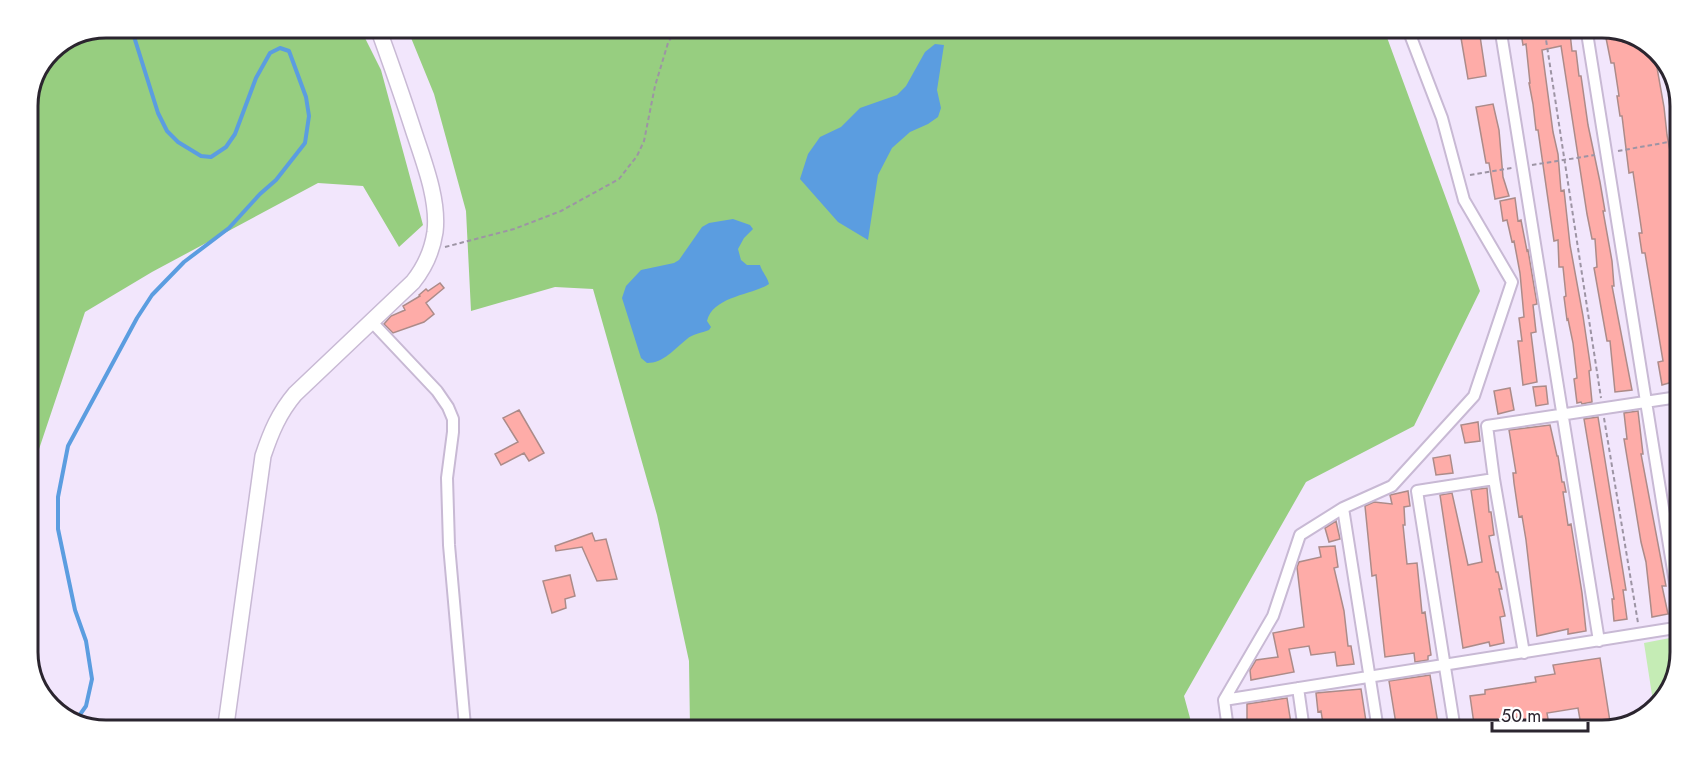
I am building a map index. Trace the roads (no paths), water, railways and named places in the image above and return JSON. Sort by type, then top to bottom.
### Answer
[{"type":"street","points":[[227,720],[263,456],[273,426],[282,409],[295,394],[413,282],[428,261],[435,231],[435,214],[430,187],[405,104],[382,38]]},
{"type":"street","points":[[1227,720],[1224,700],[1273,615],[1300,535],[1343,508],[1392,486],[1474,396],[1512,282],[1464,200],[1443,118],[1411,38]]},
{"type":"street","points":[[1502,38],[1599,640]]},
{"type":"street","points":[[1588,38],[1670,550]]},
{"type":"street","points":[[371,321],[437,391],[453,419],[447,478],[449,545],[464,720]]},
{"type":"street","points":[[1524,653],[1486,426],[1670,398]]},
{"type":"street","points":[[1453,720],[1417,491],[1494,478]]},
{"type":"street","points":[[1343,508],[1376,720]]},
{"type":"street","points":[[1224,700],[1670,629]]},
{"type":"street","points":[[1298,688],[1303,720]]},
{"type":"water","points":[[935,44],[944,45],[937,90],[941,108],[938,117],[910,132],[892,148],[878,175],[868,240],[838,222],[800,179],[808,154],[820,137],[841,127],[860,108],[897,95],[906,86],[925,52]]},
{"type":"water","points":[[733,219],[750,225],[753,229],[738,249],[741,260],[747,265],[760,265],[769,284],[717,306],[707,321],[711,327],[709,330],[689,337],[659,361],[647,363],[641,358],[622,298],[626,286],[641,270],[679,260],[702,227],[709,223]]},
{"type":"waterway","points":[[80,715],[86,706],[92,679],[86,641],[75,610],[58,529],[58,497],[68,446],[137,318],[152,295],[184,262],[229,228],[276,180],[305,143],[309,116],[306,97],[289,51],[280,48],[270,53],[256,78],[235,134],[226,147],[211,157],[201,156],[178,142],[167,131],[158,113],[134,38]]}]
